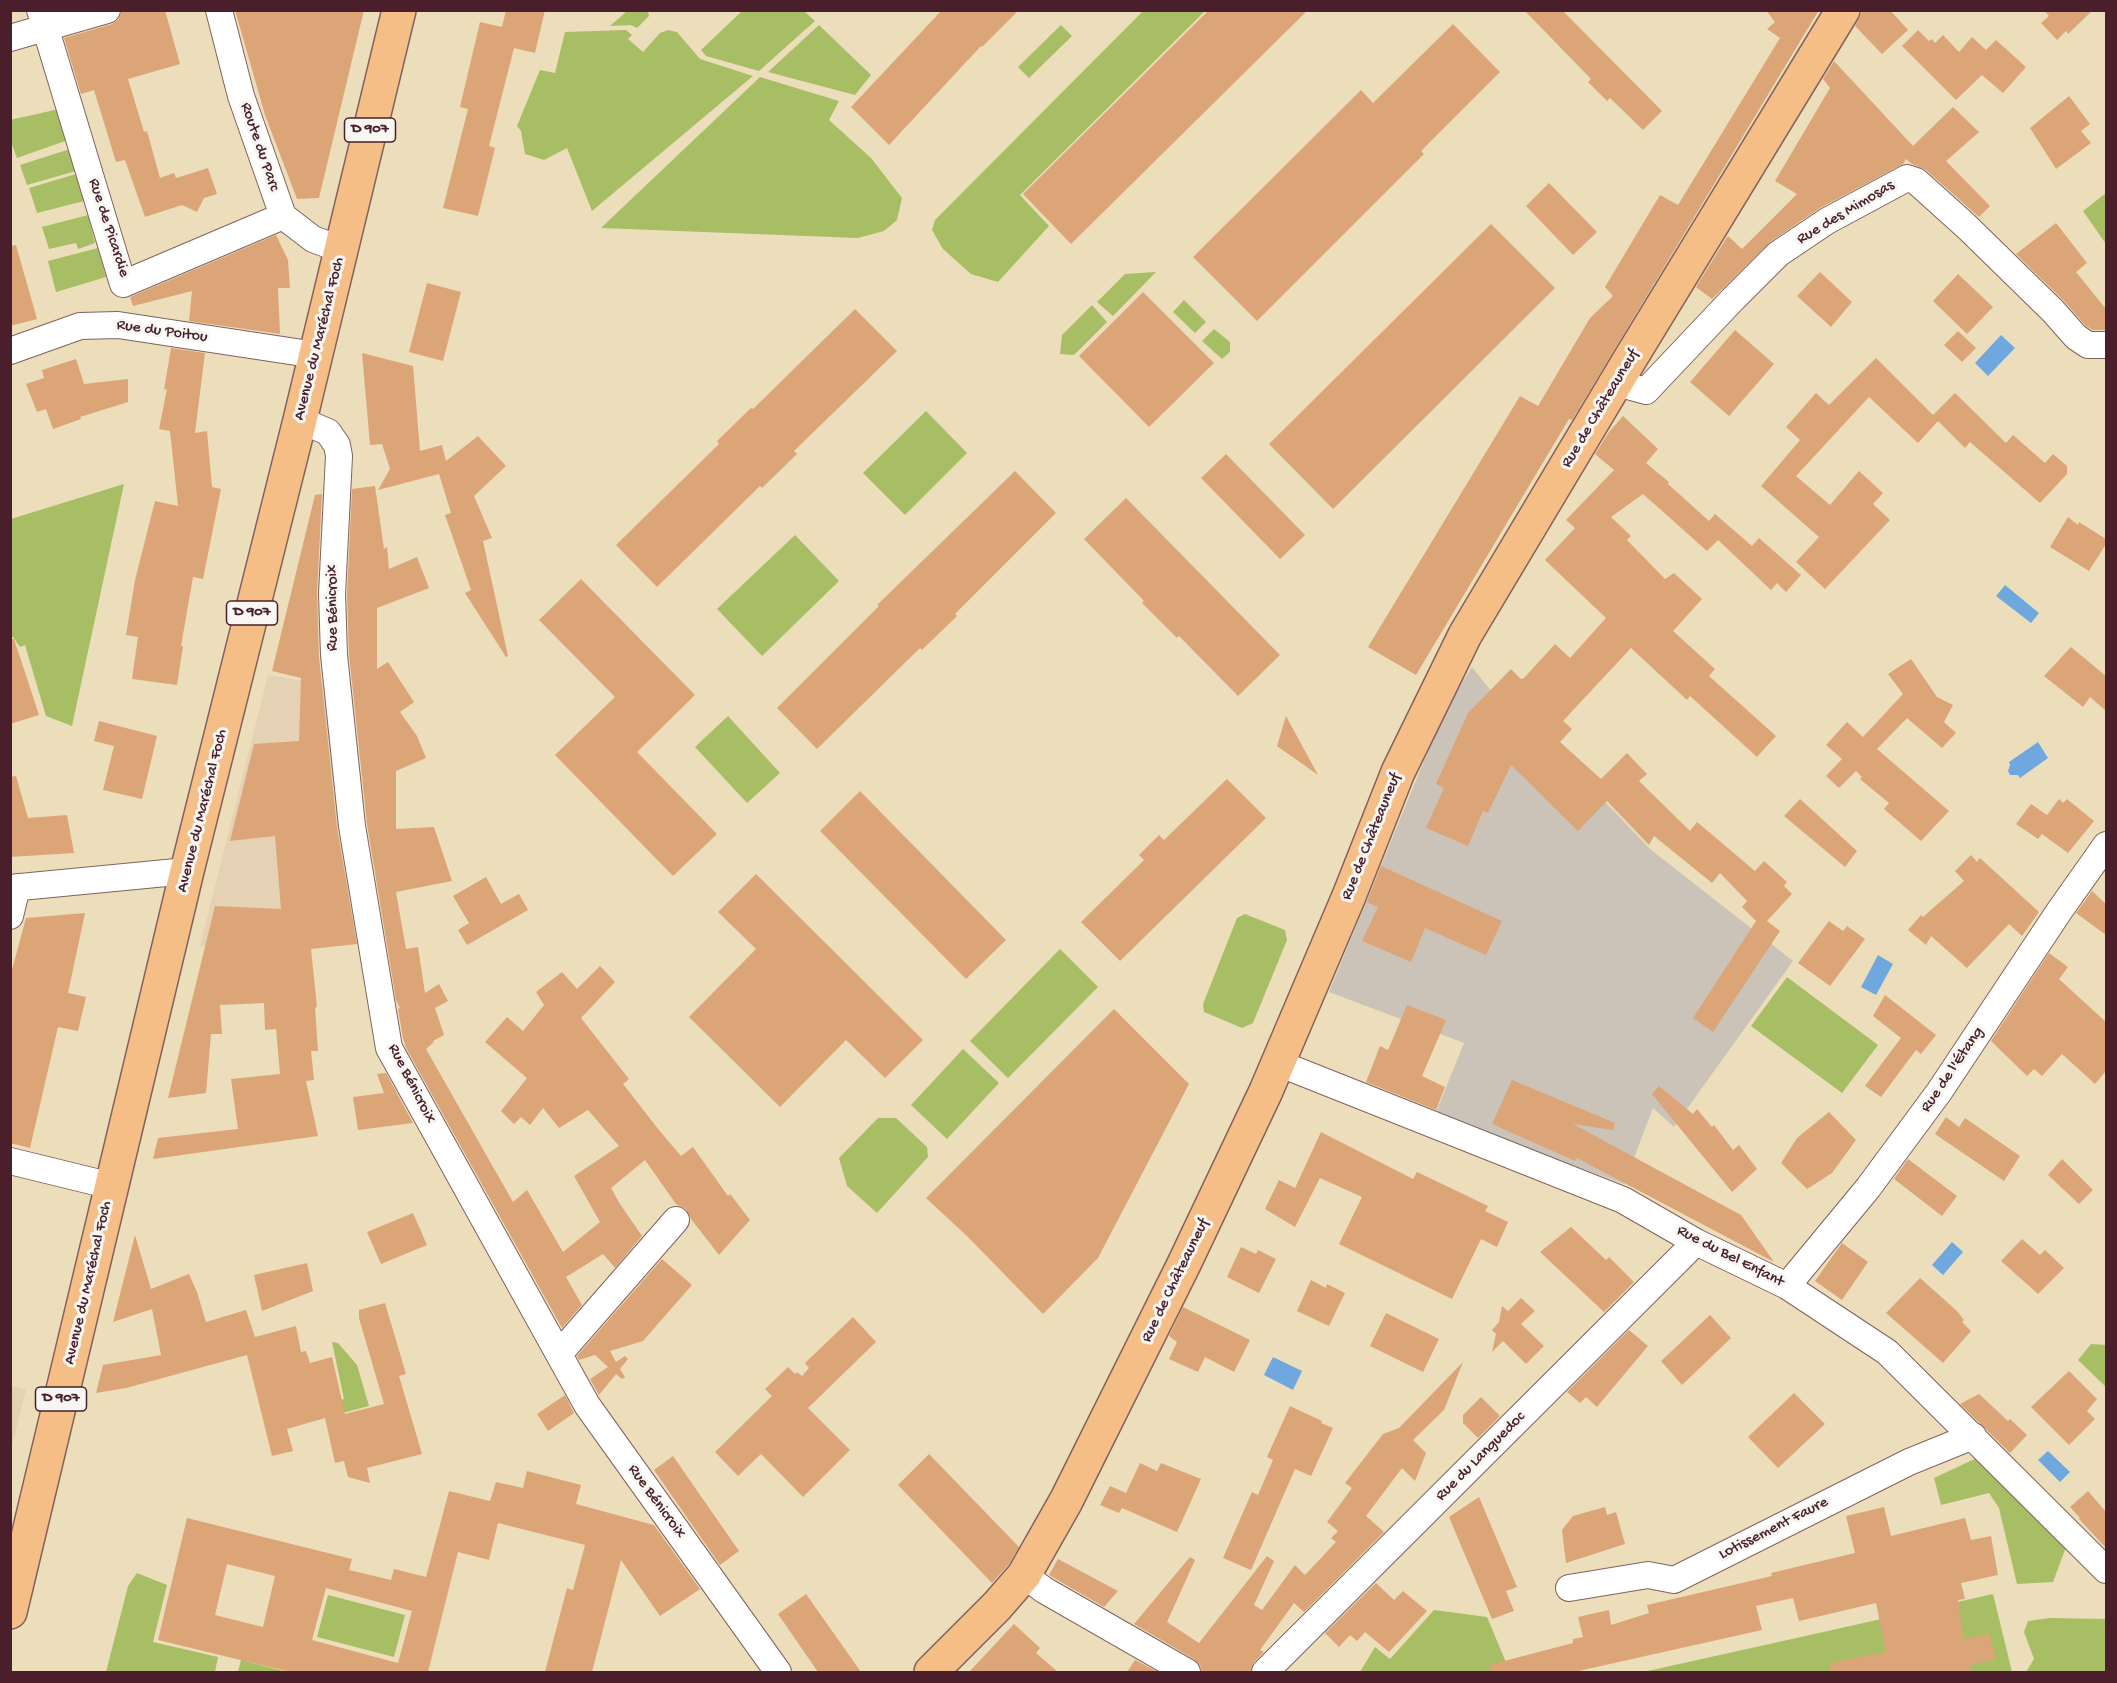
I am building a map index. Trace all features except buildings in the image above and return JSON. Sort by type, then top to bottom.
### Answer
[{"type":"main road","name":"Avenue du Maréchal Foch","points":[[12,1595],[399,10]]},
{"type":"main road","name":"Rue de Châteauneuf","points":[[930,1672],[997,1606],[1024,1575],[1066,1501],[1173,1287],[1278,1063],[1349,896],[1398,772],[1427,708],[1465,635],[1502,572],[1836,14]]},
{"type":"street","points":[[10,38],[43,19],[107,10]]},
{"type":"street","name":"Route du Parc","points":[[219,10],[241,96],[283,216]]},
{"type":"street","name":"Rue de Picardie","points":[[43,19],[123,284],[283,216]]},
{"type":"street","name":"Rue des Mimosas","points":[[1617,383],[1646,391],[1778,254],[1827,221],[1907,178],[1916,181],[1966,226],[2076,337],[2088,345],[2106,345]]},
{"type":"street","points":[[283,216],[313,239],[342,250]]},
{"type":"street","name":"Rue du Poitou","points":[[10,351],[80,326],[118,325],[316,355]]},
{"type":"street","name":"Rue Bénicroix","points":[[300,420],[328,432],[337,445],[339,456],[332,594],[333,655],[352,826],[389,1048],[587,1405],[778,1672]]},
{"type":"street","name":"Rue de l'Étang","points":[[1787,1286],[1868,1188],[1939,1092],[2106,845]]},
{"type":"street","points":[[10,916],[14,887],[187,871]]},
{"type":"street","name":"Rue du Bel Enfant","points":[[1278,1063],[1623,1200],[1696,1242],[1787,1286],[1887,1352],[2106,1570]]},
{"type":"street","points":[[10,1161],[112,1186]]},
{"type":"street","points":[[559,1354],[676,1220]]},
{"type":"street","name":"Rue du Languedoc","points":[[1265,1672],[1696,1242]]},
{"type":"street","name":"Lotissement Faure","points":[[1569,1588],[1648,1575],[1674,1580],[1909,1462],[1972,1436]]},
{"type":"street","points":[[1024,1575],[1044,1590],[1187,1672]]},
{"type":"shaded area","points":[[1472,667],[1502,705],[1514,706],[1650,849],[1793,961],[1674,1127],[1653,1108],[1624,1184],[1435,1115],[1464,1043],[1329,992],[1445,710]]},
{"type":"shaded area","points":[[268,675],[329,685],[361,927],[200,946]]},
{"type":"shaded area","points":[[10,1386],[26,1390],[11,1450]]},
{"type":"green space","points":[[1144,10],[1205,11],[1020,195],[1049,226],[998,282],[971,274],[943,249],[932,230],[935,220]]},
{"type":"green space","points":[[627,11],[648,11],[649,16],[637,28],[631,25],[610,26]]},
{"type":"green space","points":[[742,11],[804,11],[815,21],[759,71],[706,56],[701,50]]},
{"type":"green space","points":[[819,25],[871,75],[855,95],[768,72]]},
{"type":"green space","points":[[1061,25],[1072,36],[1029,78],[1018,67]]},
{"type":"green space","points":[[626,30],[632,35],[628,39],[643,52],[660,33],[668,30],[677,32],[700,59],[753,76],[592,211],[567,148],[544,160],[525,154],[521,131],[517,126],[540,70],[555,73],[565,32]]},
{"type":"green space","points":[[760,77],[839,101],[829,120],[871,158],[902,198],[897,220],[884,231],[858,238],[601,228]]},
{"type":"green space","points":[[59,109],[68,140],[17,158],[11,142],[10,120]]},
{"type":"green space","points":[[70,149],[76,171],[27,185],[20,165]]},
{"type":"green space","points":[[76,174],[84,201],[37,213],[29,188]]},
{"type":"green space","points":[[2106,193],[2106,244],[2083,211]]},
{"type":"green space","points":[[88,215],[95,243],[78,249],[76,243],[49,249],[42,227]]},
{"type":"green space","points":[[98,248],[106,277],[56,292],[48,261]]},
{"type":"green space","points":[[1156,272],[1113,316],[1097,302],[1125,274]]},
{"type":"green space","points":[[1184,300],[1206,322],[1195,333],[1173,312]]},
{"type":"green space","points":[[1092,305],[1107,322],[1074,355],[1060,354],[1062,335]]},
{"type":"green space","points":[[1214,329],[1230,342],[1230,352],[1222,359],[1202,341]]},
{"type":"green space","points":[[926,411],[967,453],[905,515],[863,473]]},
{"type":"green space","points":[[124,484],[72,726],[46,716],[25,645],[20,647],[11,637],[11,519]]},
{"type":"green space","points":[[795,535],[839,581],[762,656],[717,609]]},
{"type":"green space","points":[[728,716],[780,773],[747,803],[695,747]]},
{"type":"green space","points":[[1245,914],[1285,930],[1287,940],[1253,1023],[1242,1028],[1204,1012],[1203,1004],[1237,918]]},
{"type":"green space","points":[[1060,949],[1098,987],[1008,1078],[970,1041]]},
{"type":"green space","points":[[1787,977],[1878,1045],[1842,1093],[1751,1026]]},
{"type":"green space","points":[[963,1049],[999,1083],[947,1139],[911,1105]]},
{"type":"green space","points":[[878,1118],[896,1118],[927,1147],[928,1157],[877,1213],[847,1186],[839,1158]]},
{"type":"green space","points":[[332,1342],[338,1343],[357,1365],[369,1406],[297,1425],[293,1412],[344,1399]]},
{"type":"green space","points":[[2091,1344],[2106,1345],[2106,1387],[2078,1360]]},
{"type":"green space","points":[[1981,1456],[2066,1547],[2053,1582],[2017,1584],[1999,1508],[1989,1493],[1941,1505],[1934,1478]]},
{"type":"green space","points":[[137,1573],[167,1585],[153,1642],[218,1657],[215,1672],[106,1672],[128,1586]]},
{"type":"green space","points":[[1993,1594],[2012,1672],[1643,1672],[1774,1643]]},
{"type":"green space","points":[[328,1595],[405,1615],[394,1657],[317,1637]]},
{"type":"green space","points":[[1434,1610],[1487,1617],[1510,1672],[1360,1672],[1375,1647],[1390,1659]]},
{"type":"green space","points":[[2050,1618],[2106,1619],[2106,1672],[2026,1672],[2034,1659],[2024,1632],[2028,1621]]},
{"type":"green space","points":[[241,1660],[287,1672],[238,1672]]},
{"type":"water","points":[[2001,335],[2015,348],[1988,376],[1975,363]]},
{"type":"water","points":[[2005,585],[2039,613],[2031,623],[1996,596]]},
{"type":"water","points":[[2038,742],[2048,758],[2020,778],[2018,775],[2010,775],[2009,762]]},
{"type":"water","points":[[1878,955],[1893,964],[1876,995],[1861,987]]},
{"type":"water","points":[[1952,1242],[1963,1252],[1943,1275],[1932,1265]]},
{"type":"water","points":[[1273,1357],[1302,1371],[1293,1390],[1264,1375]]},
{"type":"water","points":[[2048,1451],[2070,1472],[2060,1482],[2038,1460]]}]
